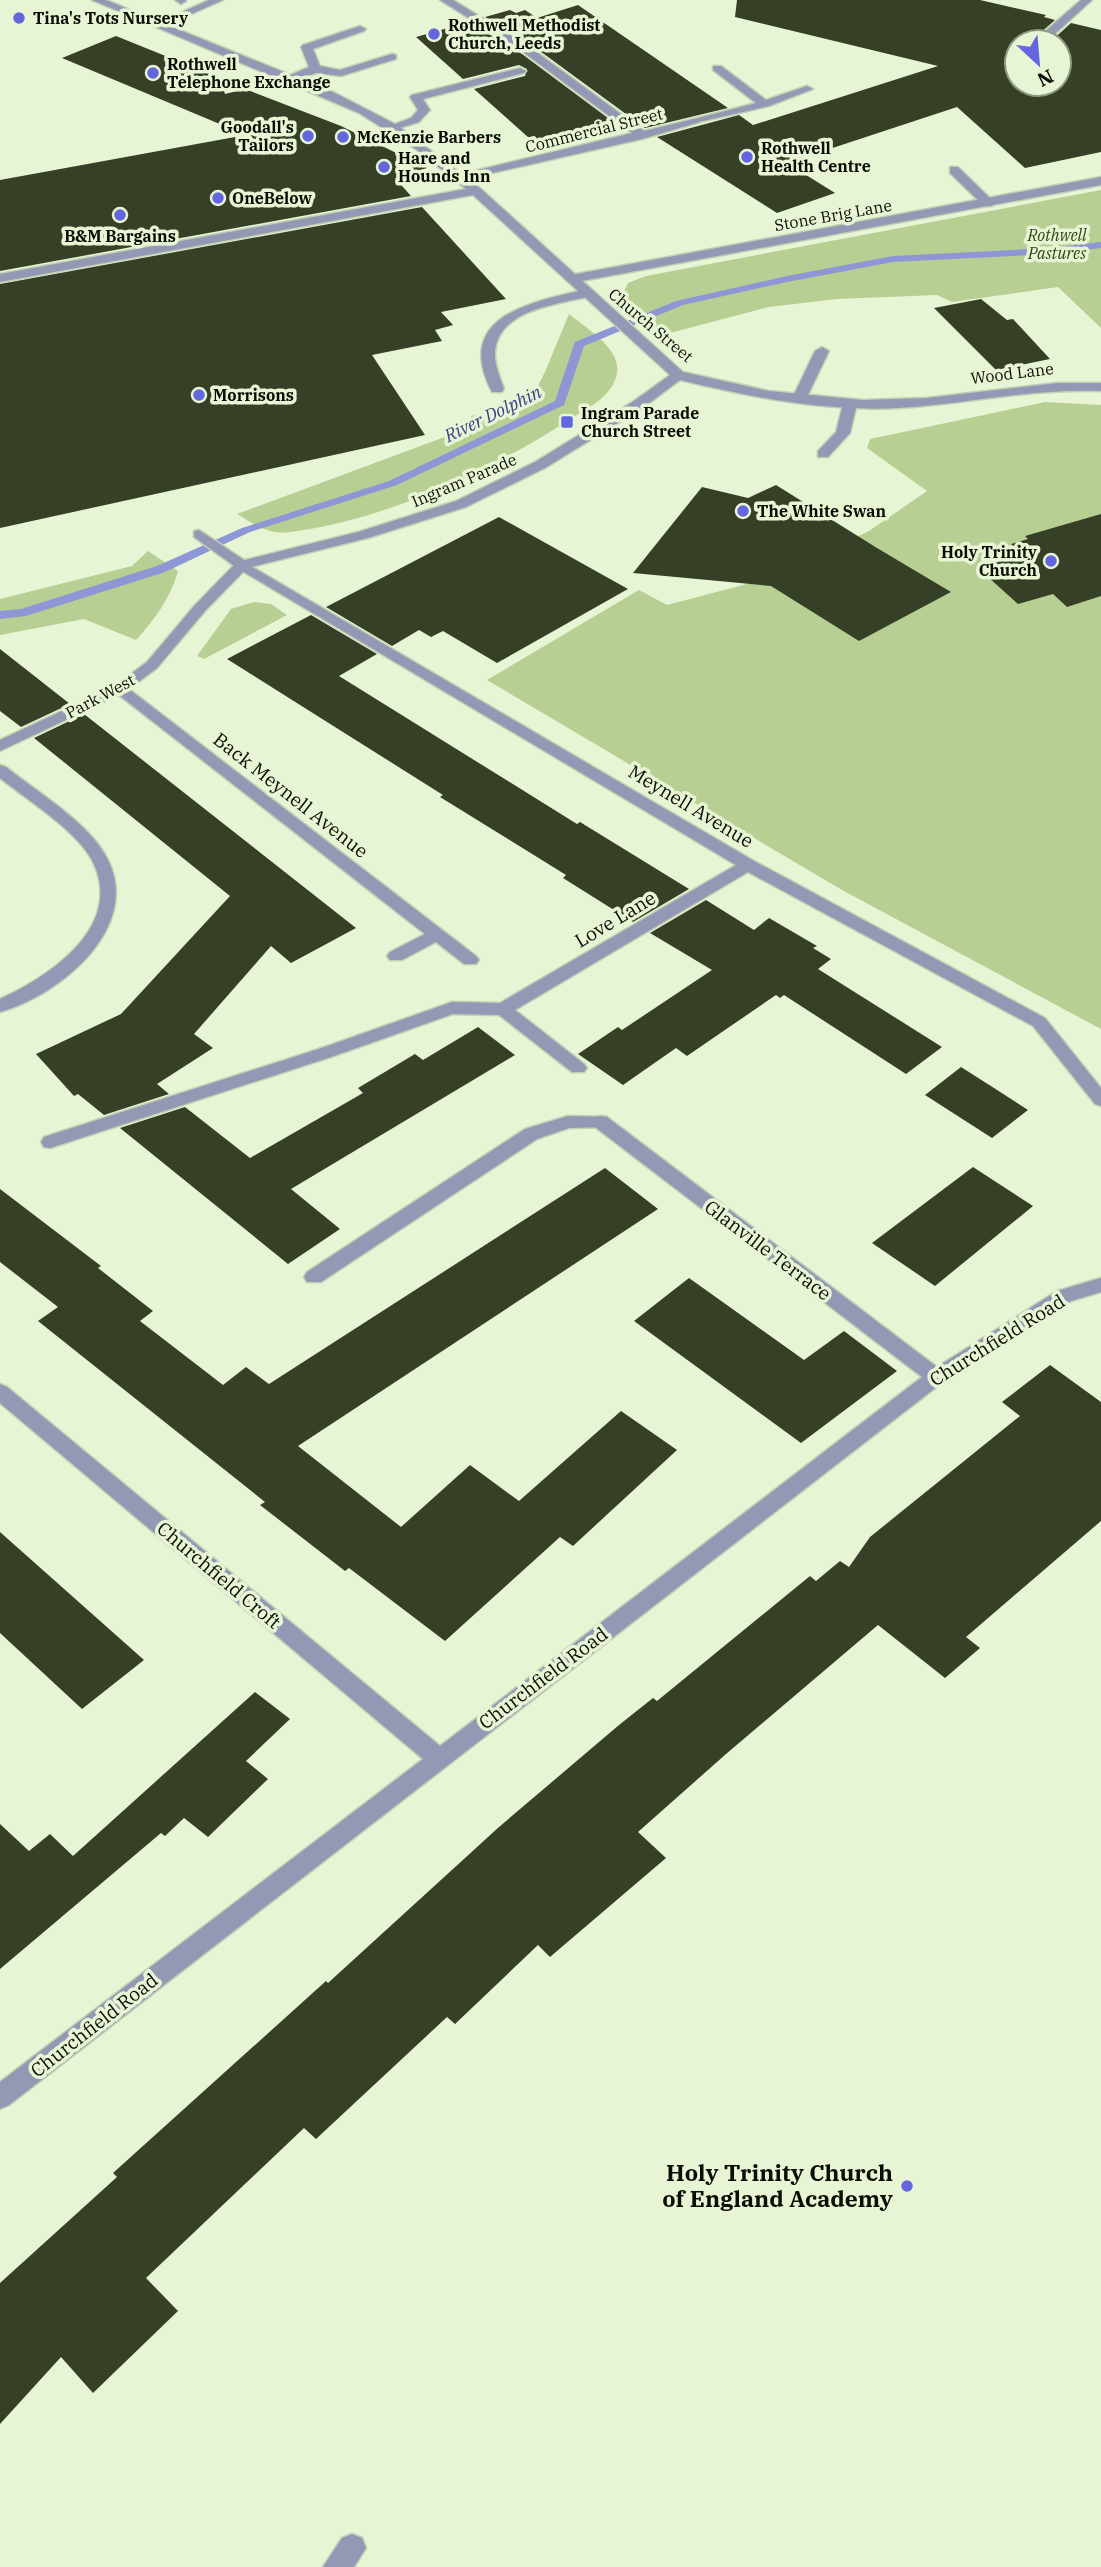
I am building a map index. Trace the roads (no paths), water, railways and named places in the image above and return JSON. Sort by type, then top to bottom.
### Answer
[{"type":"street","name":"Church Street","points":[[97,0],[365,110],[393,127],[476,191],[678,375],[721,387],[799,399],[850,404],[927,402]]},
{"type":"street","points":[[158,25],[218,0]]},
{"type":"street","points":[[450,3],[476,0]]},
{"type":"street","points":[[1054,28],[1087,0]]},
{"type":"street","points":[[450,3],[527,50],[642,135]]},
{"type":"street","points":[[315,69],[307,47],[360,29]]},
{"type":"street","points":[[290,79],[315,69],[341,73],[391,57]]},
{"type":"street","points":[[717,68],[765,104]]},
{"type":"street","points":[[393,127],[415,120],[425,110],[416,97],[520,71]]},
{"type":"street","name":"Commercial Street","points":[[461,178],[765,104],[807,89]]},
{"type":"street","points":[[954,170],[988,203]]},
{"type":"street","name":"Stone Brig Lane","points":[[571,279],[1101,181]]},
{"type":"street","points":[[0,278],[476,191]]},
{"type":"street","points":[[497,389],[487,352],[493,332],[509,317],[522,311],[587,293]]},
{"type":"street","points":[[799,399],[822,351]]},
{"type":"street","name":"Ingram Parade","points":[[242,565],[363,535],[461,504],[540,465],[639,404],[678,375]]},
{"type":"street","name":"Wood Lane","points":[[927,402],[1023,387],[1068,384],[1101,387]]},
{"type":"street","points":[[824,454],[843,433],[850,404]]},
{"type":"street","name":"Meynell Avenue","points":[[221,550],[242,565],[748,865],[1039,1022],[1101,1100]]},
{"type":"street","name":"Park West","points":[[0,746],[120,689],[152,665],[200,608],[242,565]]},
{"type":"street","name":"Back Meynell Avenue","points":[[120,689],[470,960]]},
{"type":"street","points":[[0,770],[82,838],[99,860],[108,883],[107,909],[96,935],[76,960],[48,982],[0,1006]]},
{"type":"street","name":"Love Lane","points":[[503,1009],[748,865]]},
{"type":"street","points":[[396,956],[436,934]]},
{"type":"street","points":[[50,1142],[325,1053],[452,1008],[503,1009],[578,1068]]},
{"type":"street","name":"Glanville Terrace","points":[[314,1277],[531,1134],[568,1122],[601,1122],[936,1377]]},
{"type":"street","name":"Churchfield Road","points":[[0,2097],[936,1377],[1064,1296],[1101,1285]]},
{"type":"street","name":"Churchfield Croft","points":[[0,1392],[438,1758]]},
{"type":"lane","points":[[198,534],[221,550]]},
{"type":"waterway","name":"River Dolphin","points":[[0,615],[22,613],[161,569],[246,530],[393,483],[560,403],[579,344],[680,303],[893,259],[1050,251],[1101,245]]},
{"type":"place","name":"Tina's Tots Nursery","points":[[19,18]]},
{"type":"place","name":"Rothwell Methodist Church, Leeds","points":[[434,34]]},
{"type":"place","name":"Rothwell Telephone Exchange","points":[[153,73]]},
{"type":"place","name":"Goodall's Tailors","points":[[308,136]]},
{"type":"place","name":"McKenzie Barbers","points":[[343,137]]},
{"type":"place","name":"Rothwell Health Centre","points":[[747,157]]},
{"type":"place","name":"Hare and Hounds Inn","points":[[384,167]]},
{"type":"place","name":"OneBelow","points":[[218,198]]},
{"type":"place","name":"B&M Bargains","points":[[120,215]]},
{"type":"place","name":"Morrisons","points":[[199,395]]},
{"type":"place","name":"Ingram Parade Church Street","points":[[567,422]]},
{"type":"place","name":"The White Swan","points":[[743,511]]},
{"type":"place","name":"Holy Trinity Church","points":[[1051,561]]},
{"type":"place","name":"Holy Trinity Church of England Academy","points":[[907,2186]]},
{"type":"park label","name":"Rothwell Pastures","points":[[1057,244]]}]
